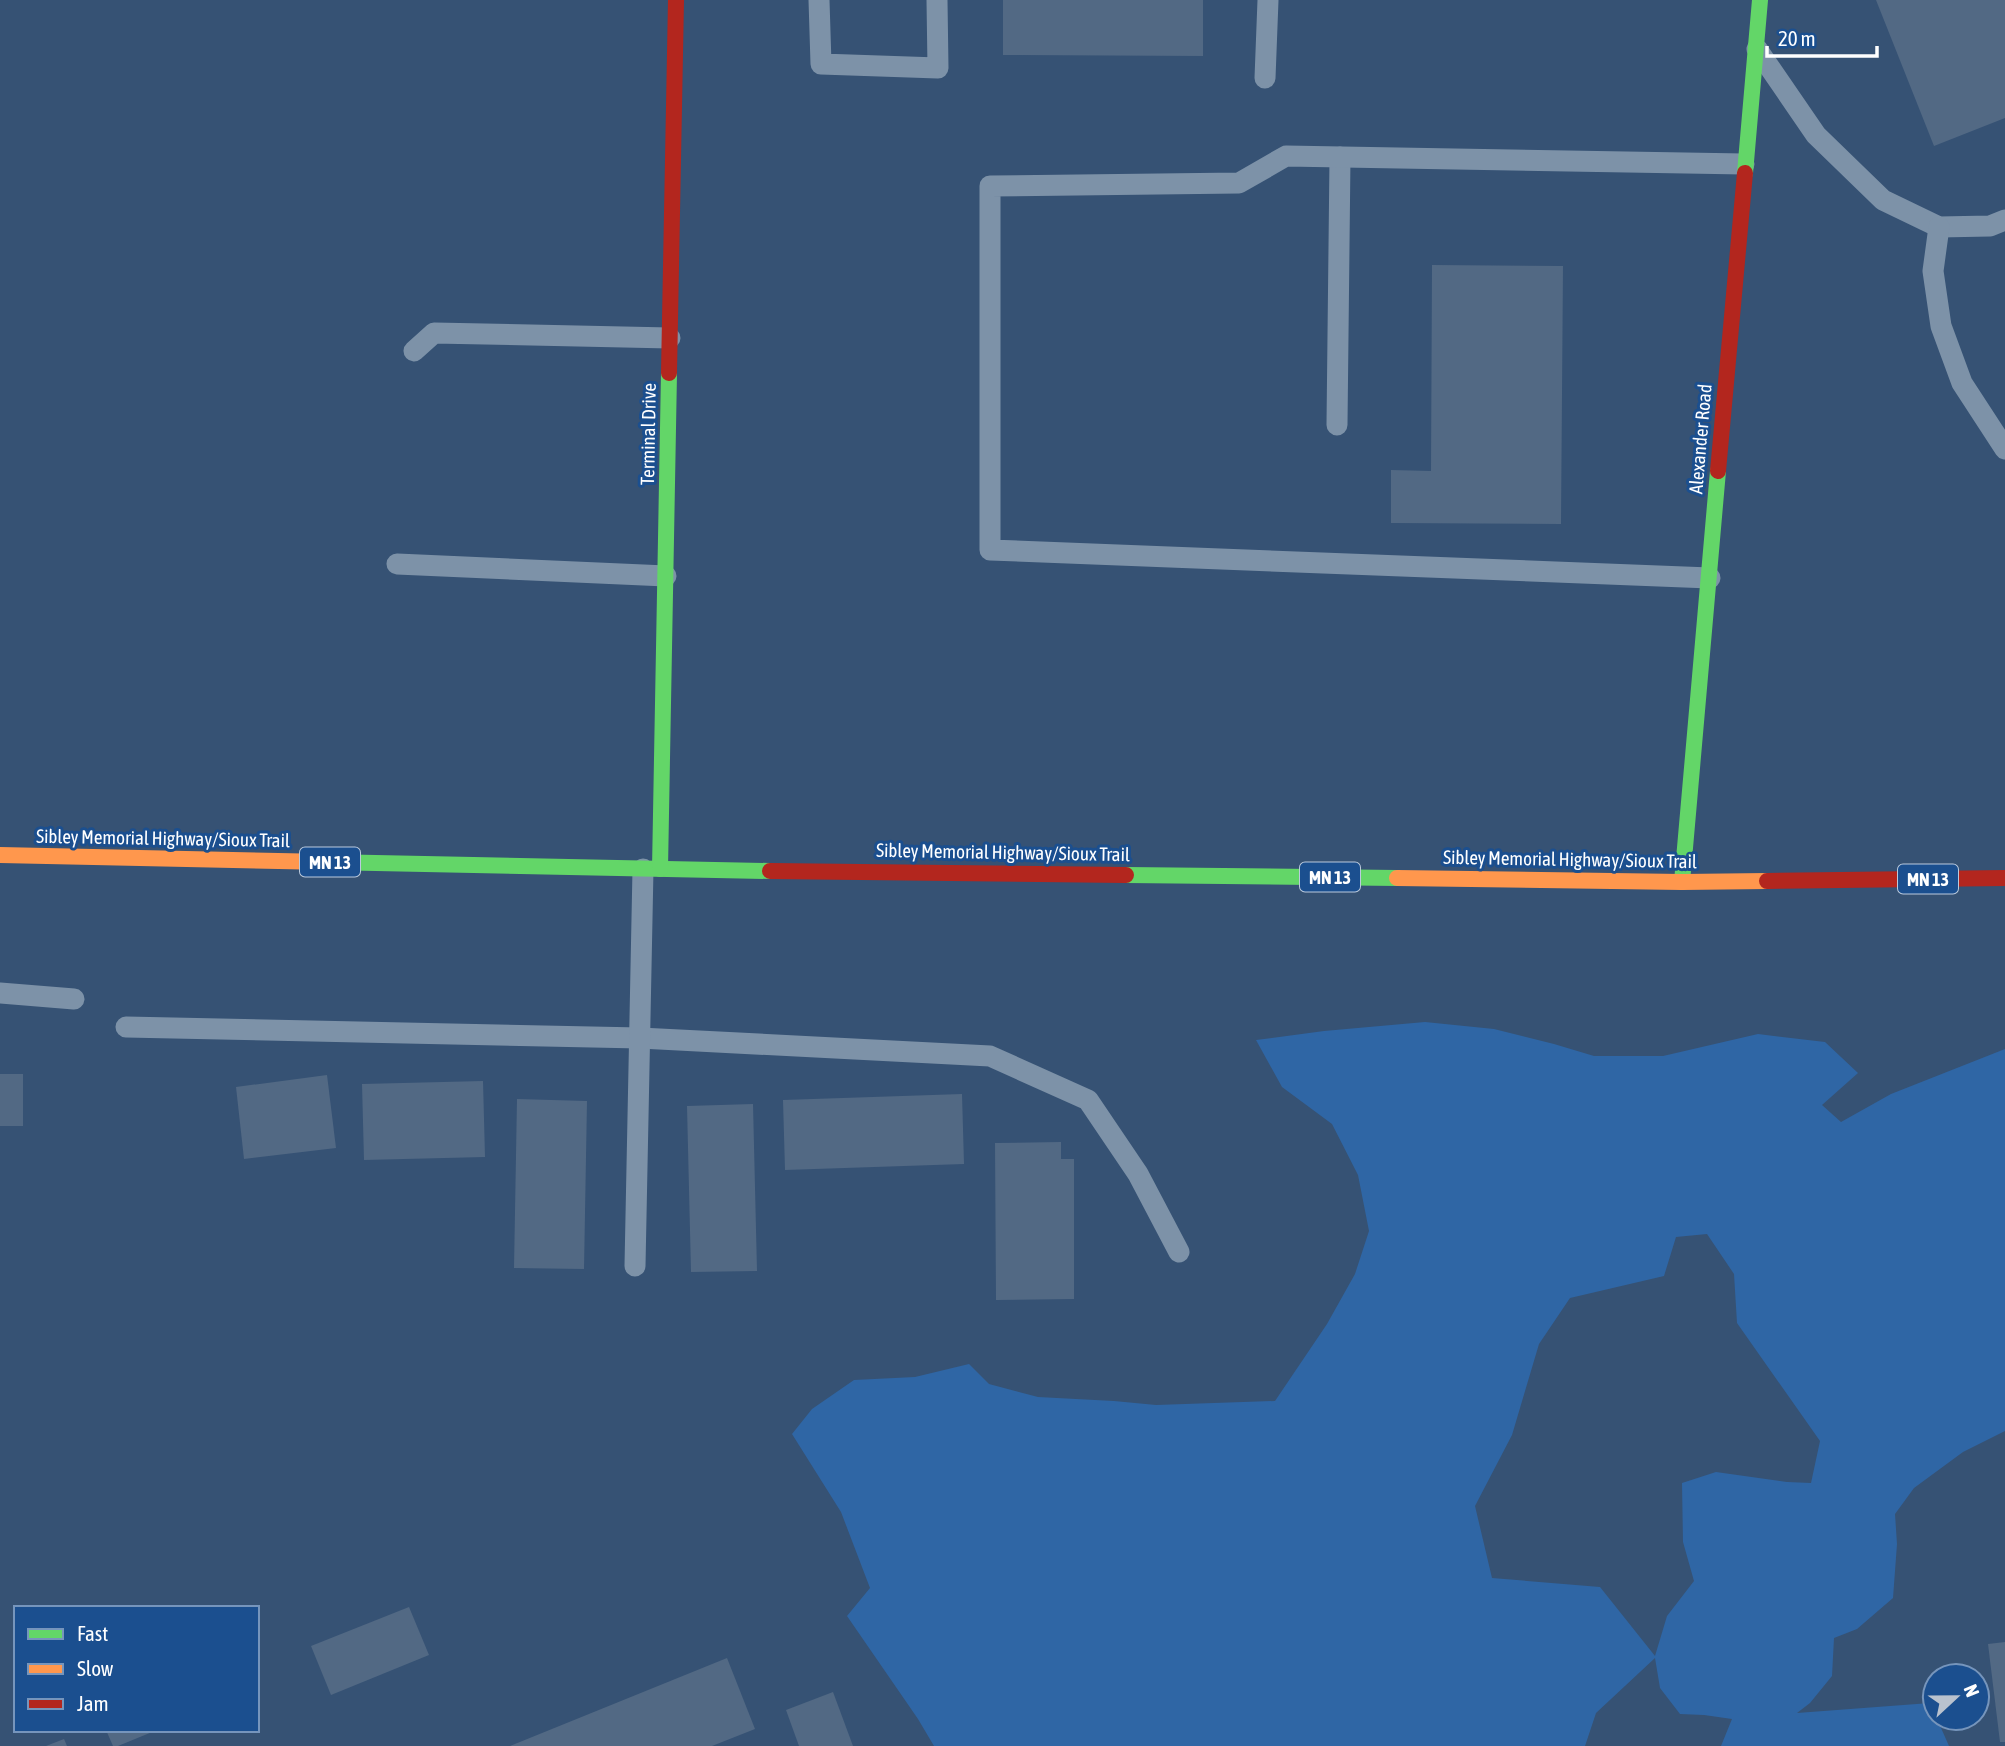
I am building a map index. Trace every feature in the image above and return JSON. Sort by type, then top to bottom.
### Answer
[{"type":"main road","name":"Terminal Drive","points":[[652,869],[666,576],[677,0]]},
{"type":"main road","name":"Alexander Road","points":[[1682,882],[1760,0]]},
{"type":"main road","name":"Sibley Memorial Highway/Sioux Trail","points":[[0,855],[652,869],[1682,882],[2005,878]]},
{"type":"lane","points":[[819,0],[821,64],[938,68],[936,0]]},
{"type":"lane","points":[[1265,78],[1268,0]]},
{"type":"lane","points":[[1756,47],[1816,135],[1883,200],[1939,227],[1990,226],[2005,220]]},
{"type":"lane","points":[[1710,579],[990,550],[990,186],[1239,183],[1286,156],[1744,164]]},
{"type":"lane","points":[[1337,425],[1340,157]]},
{"type":"lane","points":[[1939,227],[1933,271],[1941,326],[1962,383],[2005,449]]},
{"type":"lane","points":[[414,351],[434,333],[670,338]]},
{"type":"lane","points":[[397,564],[666,576]]},
{"type":"lane","points":[[635,1266],[640,1038],[652,869]]},
{"type":"lane","points":[[0,993],[74,999]]},
{"type":"lane","points":[[126,1027],[640,1038],[990,1056],[1088,1100],[1138,1174],[1179,1252]]},
{"type":"shaded area","points":[[1425,1022],[1494,1029],[1594,1056],[1663,1056],[1758,1034],[1825,1042],[1858,1073],[1822,1105],[1841,1122],[1891,1094],[2005,1049],[2005,1431],[1963,1452],[1914,1488],[1895,1514],[1897,1544],[1893,1598],[1857,1629],[1834,1638],[1832,1676],[1810,1703],[1797,1713],[1921,1704],[1921,1732],[1943,1732],[1949,1746],[1721,1746],[1732,1719],[1680,1714],[1660,1688],[1655,1658],[1596,1713],[1585,1746],[934,1746],[847,1616],[870,1588],[841,1512],[792,1434],[812,1409],[854,1380],[915,1377],[969,1364],[989,1384],[1038,1397],[1156,1405],[1275,1401],[1327,1324],[1355,1274],[1369,1231],[1358,1175],[1332,1124],[1282,1087],[1256,1040]],"holes":[[[1707,1234],[1734,1274],[1737,1323],[1820,1441],[1811,1483],[1716,1472],[1682,1483],[1683,1542],[1694,1581],[1667,1616],[1655,1656],[1600,1587],[1492,1578],[1475,1506],[1512,1435],[1539,1344],[1570,1298],[1664,1276],[1676,1237]]]},
{"type":"building","points":[[1003,0],[1203,0],[1203,56],[1003,55]]},
{"type":"building","points":[[1876,0],[2005,0],[2005,118],[1934,146]]},
{"type":"building","points":[[1432,265],[1563,266],[1561,524],[1391,523],[1391,470],[1431,471]]},
{"type":"building","points":[[0,1074],[23,1074],[23,1126],[0,1126]]},
{"type":"building","points":[[327,1075],[336,1148],[244,1159],[236,1087]]},
{"type":"building","points":[[483,1081],[485,1157],[364,1160],[362,1084]]},
{"type":"building","points":[[962,1094],[964,1164],[785,1170],[783,1100]]},
{"type":"building","points":[[517,1099],[587,1101],[584,1269],[514,1268]]},
{"type":"building","points":[[753,1104],[757,1271],[691,1272],[687,1106]]},
{"type":"building","points":[[1061,1142],[1061,1159],[1074,1159],[1074,1299],[996,1300],[995,1143]]},
{"type":"building","points":[[409,1607],[429,1655],[331,1695],[311,1646]]},
{"type":"building","points":[[2005,1642],[2005,1742],[2000,1742],[1988,1644]]},
{"type":"building","points":[[727,1658],[755,1729],[712,1746],[510,1746]]},
{"type":"building","points":[[833,1692],[853,1746],[799,1746],[786,1710]]},
{"type":"building","points":[[107,1732],[152,1732],[118,1746],[113,1746]]},
{"type":"building","points":[[64,1739],[67,1746],[46,1746]]},
{"type":"traffic: fast","points":[[1745,173],[1760,0]]},
{"type":"traffic: fast","points":[[660,869],[669,373]]},
{"type":"traffic: fast","points":[[1682,882],[1718,471]]},
{"type":"traffic: fast","points":[[327,862],[770,871]]},
{"type":"traffic: fast","points":[[1126,875],[1397,878]]},
{"type":"traffic: slow","points":[[0,855],[327,862]]},
{"type":"traffic: slow","points":[[1397,878],[1767,881]]},
{"type":"traffic: jam","points":[[669,373],[676,0]]},
{"type":"traffic: jam","points":[[1718,471],[1745,173]]},
{"type":"traffic: jam","points":[[770,871],[1126,875]]},
{"type":"traffic: jam","points":[[1767,881],[2005,878]]}]
